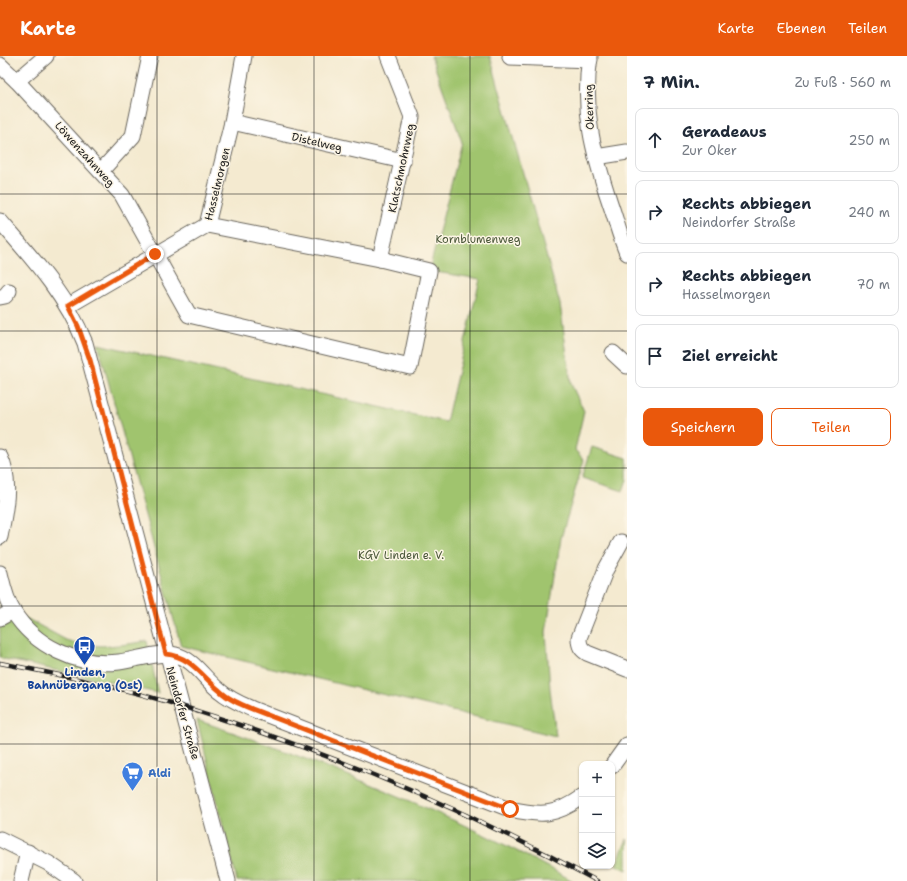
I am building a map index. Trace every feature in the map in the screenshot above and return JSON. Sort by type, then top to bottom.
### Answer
[{"type":"street","points":[[17,81],[46,56]]},
{"type":"street","points":[[101,171],[133,136],[150,56]]},
{"type":"street","name":"Hasselmorgen","points":[[68,306],[155,254],[208,225],[232,122],[244,56]]},
{"type":"street","name":"Klatschmohnweg","points":[[380,259],[412,117],[388,56]]},
{"type":"street","points":[[510,57],[590,58]]},
{"type":"street","name":"Okerring","points":[[590,58],[588,112],[596,158],[627,253]]},
{"type":"street","name":"Löwenzahnweg","points":[[0,65],[17,81],[122,194],[155,254]]},
{"type":"street","name":"Distelweg","points":[[232,122],[403,161]]},
{"type":"street","points":[[596,158],[627,152]]},
{"type":"street","name":"Neindorfer Straße","points":[[0,221],[51,281],[68,306],[81,331],[90,360],[166,654],[183,707],[228,881]]},
{"type":"street","points":[[155,254],[189,315],[410,367],[429,271],[380,259],[208,225]]},
{"type":"street","points":[[613,353],[627,366]]},
{"type":"street","points":[[0,537],[7,494],[1,461]]},
{"type":"street","points":[[621,542],[606,569],[579,638],[579,644],[581,649],[587,653],[627,669]]},
{"type":"street","points":[[0,573],[4,590],[6,614],[40,640],[68,656],[85,660],[118,662],[166,654],[177,655],[186,660],[220,692],[252,709],[392,762],[494,804],[541,814],[554,813],[568,807],[579,799]]},
{"type":"street","points":[[615,762],[627,745]]},
{"type":"street","points":[[0,839],[48,863],[74,881]]},
{"type":"street","points":[[21,881],[28,852]]},
{"type":"green space","name":"KGV Linden e. V.","points":[[431,56],[490,56],[560,304],[571,384],[584,411],[575,450],[584,460],[561,538],[546,632],[550,689],[556,736],[181,646],[98,344],[446,422],[480,279],[429,271],[462,142]]},
{"type":"green space","points":[[592,447],[627,458],[627,479],[623,491],[582,478]]},
{"type":"green space","points":[[13,611],[66,640],[76,643],[106,646],[147,641],[158,693],[0,658],[0,618]]},
{"type":"green space","points":[[197,720],[293,754],[436,812],[573,881],[237,881]]},
{"type":"green space","points":[[627,839],[627,870],[616,865]]},
{"type":"railway","points":[[0,663],[69,677],[139,694],[237,724],[343,762],[446,806],[597,881]]},
{"type":"place","name":"Linden, Bahnübergang (Ost)","points":[[85,666]]},
{"type":"place","name":"Aldi","points":[[133,792]]},
{"type":"route","points":[[155,254],[68,306],[85,343],[90,360],[166,654],[177,655],[186,660],[220,692],[252,709],[510,809]]},
{"type":"park label","name":"Kornblumenweg","points":[[478,239]]}]
